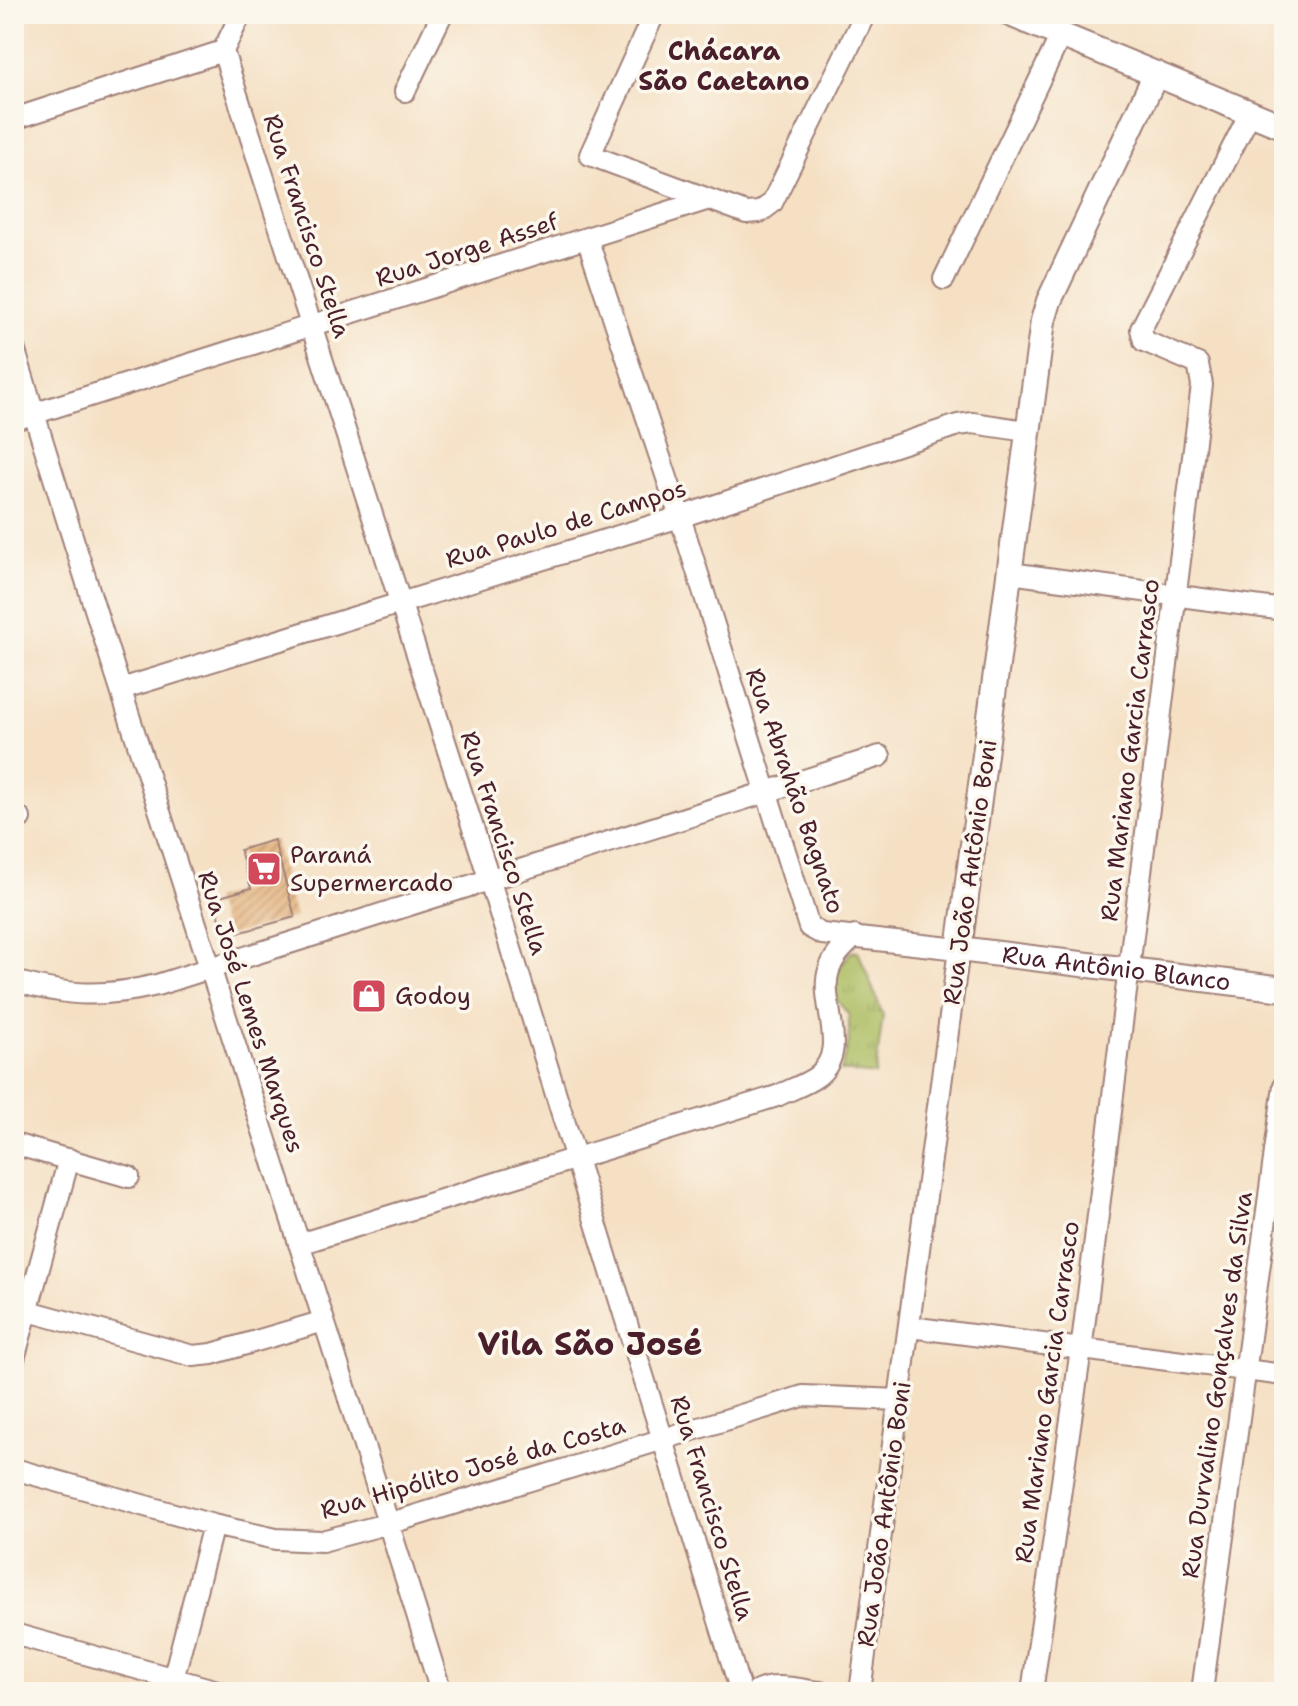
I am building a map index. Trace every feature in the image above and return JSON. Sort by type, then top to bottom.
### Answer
[{"type":"street","points":[[14,119],[223,51],[241,14]]},
{"type":"street","points":[[405,91],[442,14]]},
{"type":"street","points":[[654,14],[590,155],[746,213],[760,212],[772,203],[865,14]]},
{"type":"street","points":[[1010,14],[1284,127]]},
{"type":"street","points":[[944,279],[1060,37]]},
{"type":"street","name":"Rua Francisco Stella","points":[[223,51],[489,878],[741,1692]]},
{"type":"street","name":"Rua João Antônio Boni","points":[[860,1692],[1027,431],[1049,301],[1156,74]]},
{"type":"street","name":"Rua Mariano Garcia Carrasco","points":[[1032,1692],[1081,1349],[1177,596],[1202,375],[1198,364],[1144,341],[1141,329],[1250,113]]},
{"type":"street","name":"Rua Jorge Assef","points":[[14,420],[706,200]]},
{"type":"street","name":"Rua Abrahão Bagnato","points":[[587,238],[680,517],[763,790],[809,927],[822,934],[855,936]]},
{"type":"street","name":"Rua José Lemes Marques","points":[[14,348],[208,969],[324,1321],[441,1692]]},
{"type":"street","name":"Rua Paulo de Campos","points":[[121,689],[680,517],[958,425],[973,423],[1027,431]]},
{"type":"street","points":[[1010,573],[1284,610]]},
{"type":"street","points":[[14,981],[62,994],[96,996],[128,992],[763,790],[880,756]]},
{"type":"street","name":"Rua Abrahão Bagnato","points":[[299,1244],[777,1096],[817,1076],[827,1064],[834,1039],[827,974],[836,954],[855,936]]},
{"type":"street","name":"Rua Antônio Blanco","points":[[855,936],[1284,989]]},
{"type":"street","name":"Rua Durvalino Gonçalves da Silva","points":[[1202,1692],[1284,1085]]},
{"type":"street","points":[[14,1144],[129,1177]]},
{"type":"street","points":[[14,1359],[21,1309],[69,1159]]},
{"type":"street","points":[[21,1309],[193,1356],[212,1354],[324,1321]]},
{"type":"street","points":[[910,1327],[1284,1375]]},
{"type":"street","name":"Rua Hipólito José da Costa","points":[[14,1469],[213,1525],[276,1539],[322,1541],[803,1396],[900,1400]]},
{"type":"street","points":[[171,1686],[213,1525]]},
{"type":"street","points":[[14,1634],[171,1686],[221,1692]]},
{"type":"street","points":[[756,1692],[763,1688],[785,1688],[820,1692]]},
{"type":"green space","points":[[858,951],[883,1015],[875,1075],[841,1071],[849,1042],[849,1015],[835,998],[835,974],[851,952]]},
{"type":"building","name":"Paraná Supermercado","points":[[274,840],[295,917],[231,935],[225,933],[213,899],[251,888],[240,850]]},
{"type":"place","name":"Paraná Supermercado","points":[[264,869]]},
{"type":"place","name":"Godoy","points":[[369,996]]},
{"type":"district","name":"Chácara São Caetano","points":[[724,66]]},
{"type":"district","name":"Vila São José","points":[[590,1344]]}]
